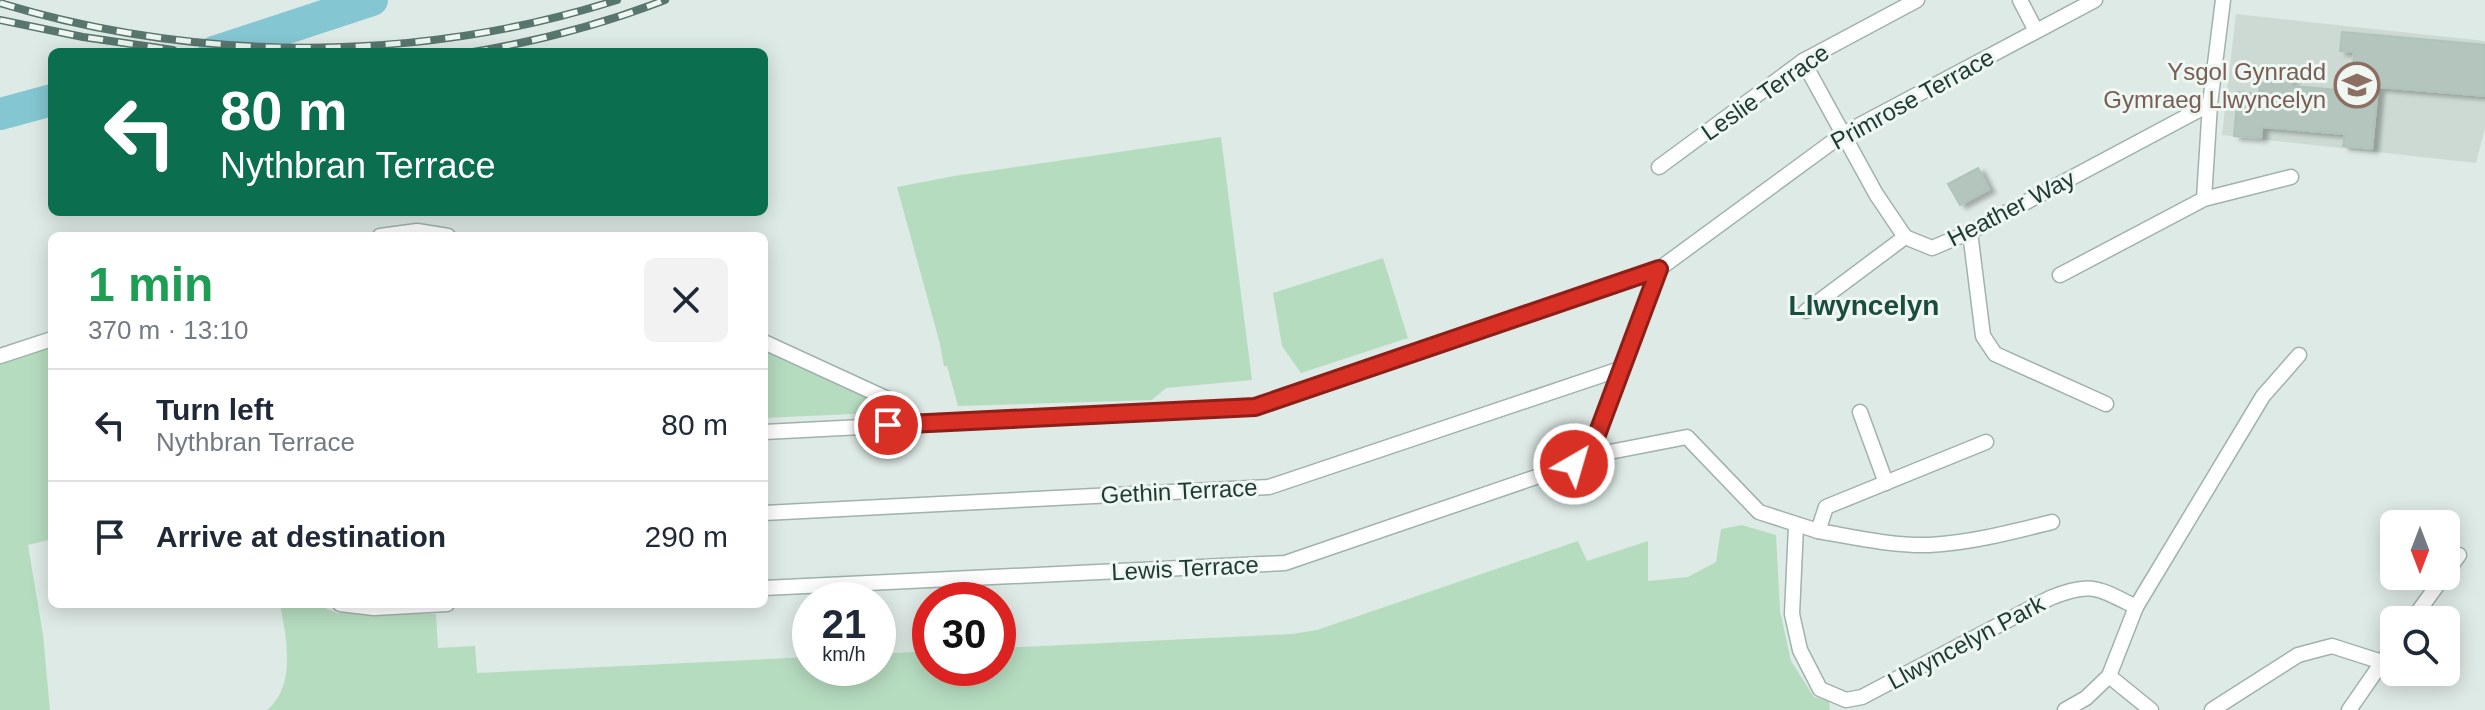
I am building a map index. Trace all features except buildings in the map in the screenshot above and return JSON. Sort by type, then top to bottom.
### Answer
[{"type":"street","name":"Leslie Terrace","points":[[1659,167],[1803,61],[1917,0]]},
{"type":"street","points":[[2020,0],[2036,31]]},
{"type":"street","name":"Primrose Terrace","points":[[768,432],[1255,407],[1659,269],[1843,134],[2095,0]]},
{"type":"street","points":[[2204,199],[2210,104],[2223,0]]},
{"type":"street","points":[[1803,61],[1876,194],[1905,237],[1806,311]]},
{"type":"street","name":"Heather Way","points":[[1905,237],[1932,248],[1970,232],[2210,104]]},
{"type":"street","points":[[2060,275],[2204,199],[2291,177]]},
{"type":"street","points":[[1970,232],[1983,336],[1995,354],[2106,404]]},
{"type":"street","points":[[1589,456],[1659,269]]},
{"type":"street","points":[[0,356],[48,340]]},
{"type":"street","points":[[768,344],[901,405],[919,424]]},
{"type":"street","points":[[2065,710],[2086,698],[2109,676],[2136,607],[2263,396],[2299,355]]},
{"type":"street","name":"Gethin Terrace","points":[[768,513],[1269,487],[1623,368]]},
{"type":"street","points":[[1860,412],[1886,483]]},
{"type":"street","name":"Lewis Terrace","points":[[768,588],[1285,563],[1574,464],[1589,456],[1687,437],[1759,512],[1796,526]]},
{"type":"street","points":[[1818,531],[1826,507],[1986,442]]},
{"type":"street","points":[[1796,526],[1884,542],[1929,545],[1989,537],[2052,522]]},
{"type":"street","name":"Llwyncelyn Park","points":[[1796,526],[1792,614],[1800,650],[1820,689],[1846,700],[1862,697],[2050,598],[2077,587],[2103,591],[2136,607]]},
{"type":"street","points":[[2212,710],[2298,655],[2332,646],[2380,661]]},
{"type":"street","points":[[2349,710],[2380,665]]},
{"type":"street","points":[[2109,676],[2151,710]]},
{"type":"shaded area","name":"Ysgol Gynradd Gymraeg Llwyncelyn","points":[[2236,14],[2485,41],[2485,128],[2476,163],[2222,135]]},
{"type":"green space","points":[[1221,137],[1252,380],[1166,388],[1152,400],[958,406],[947,366],[944,366],[897,187]]},
{"type":"green space","points":[[1383,258],[1408,338],[1301,373],[1282,346],[1273,293]]},
{"type":"green space","points":[[48,347],[48,540],[28,545],[43,635],[50,710],[0,710],[0,363]]},
{"type":"green space","points":[[768,352],[897,410],[768,418]]},
{"type":"green space","points":[[1742,525],[1776,535],[1780,611],[1791,661],[1814,697],[1829,701],[1830,710],[267,710],[283,688],[286,674],[281,608],[325,608],[337,613],[436,614],[438,648],[475,646],[477,673],[792,658],[792,686],[896,686],[896,653],[912,652],[912,686],[1016,686],[1016,647],[1292,634],[1317,630],[1578,541],[1587,561],[1648,541],[1648,581],[1688,577],[1716,562],[1721,529]]},
{"type":"waterway","points":[[226,48],[372,0]]},
{"type":"waterway","points":[[0,114],[48,101]]},
{"type":"railway","points":[[0,3],[75,23],[152,37],[230,45],[309,48],[387,44],[465,35],[542,21],[617,0]]},
{"type":"railway","points":[[495,48],[570,31],[665,0]]},
{"type":"railway","points":[[0,20],[159,48]]},
{"type":"place","name":"Ysgol Gynradd Gymraeg Llwyncelyn","points":[[2357,85]]},
{"type":"district","name":"Llwyncelyn","points":[[1864,305]]},
{"type":"route","points":[[888,425],[1255,407],[1659,269],[1589,456],[1574,464]]}]
